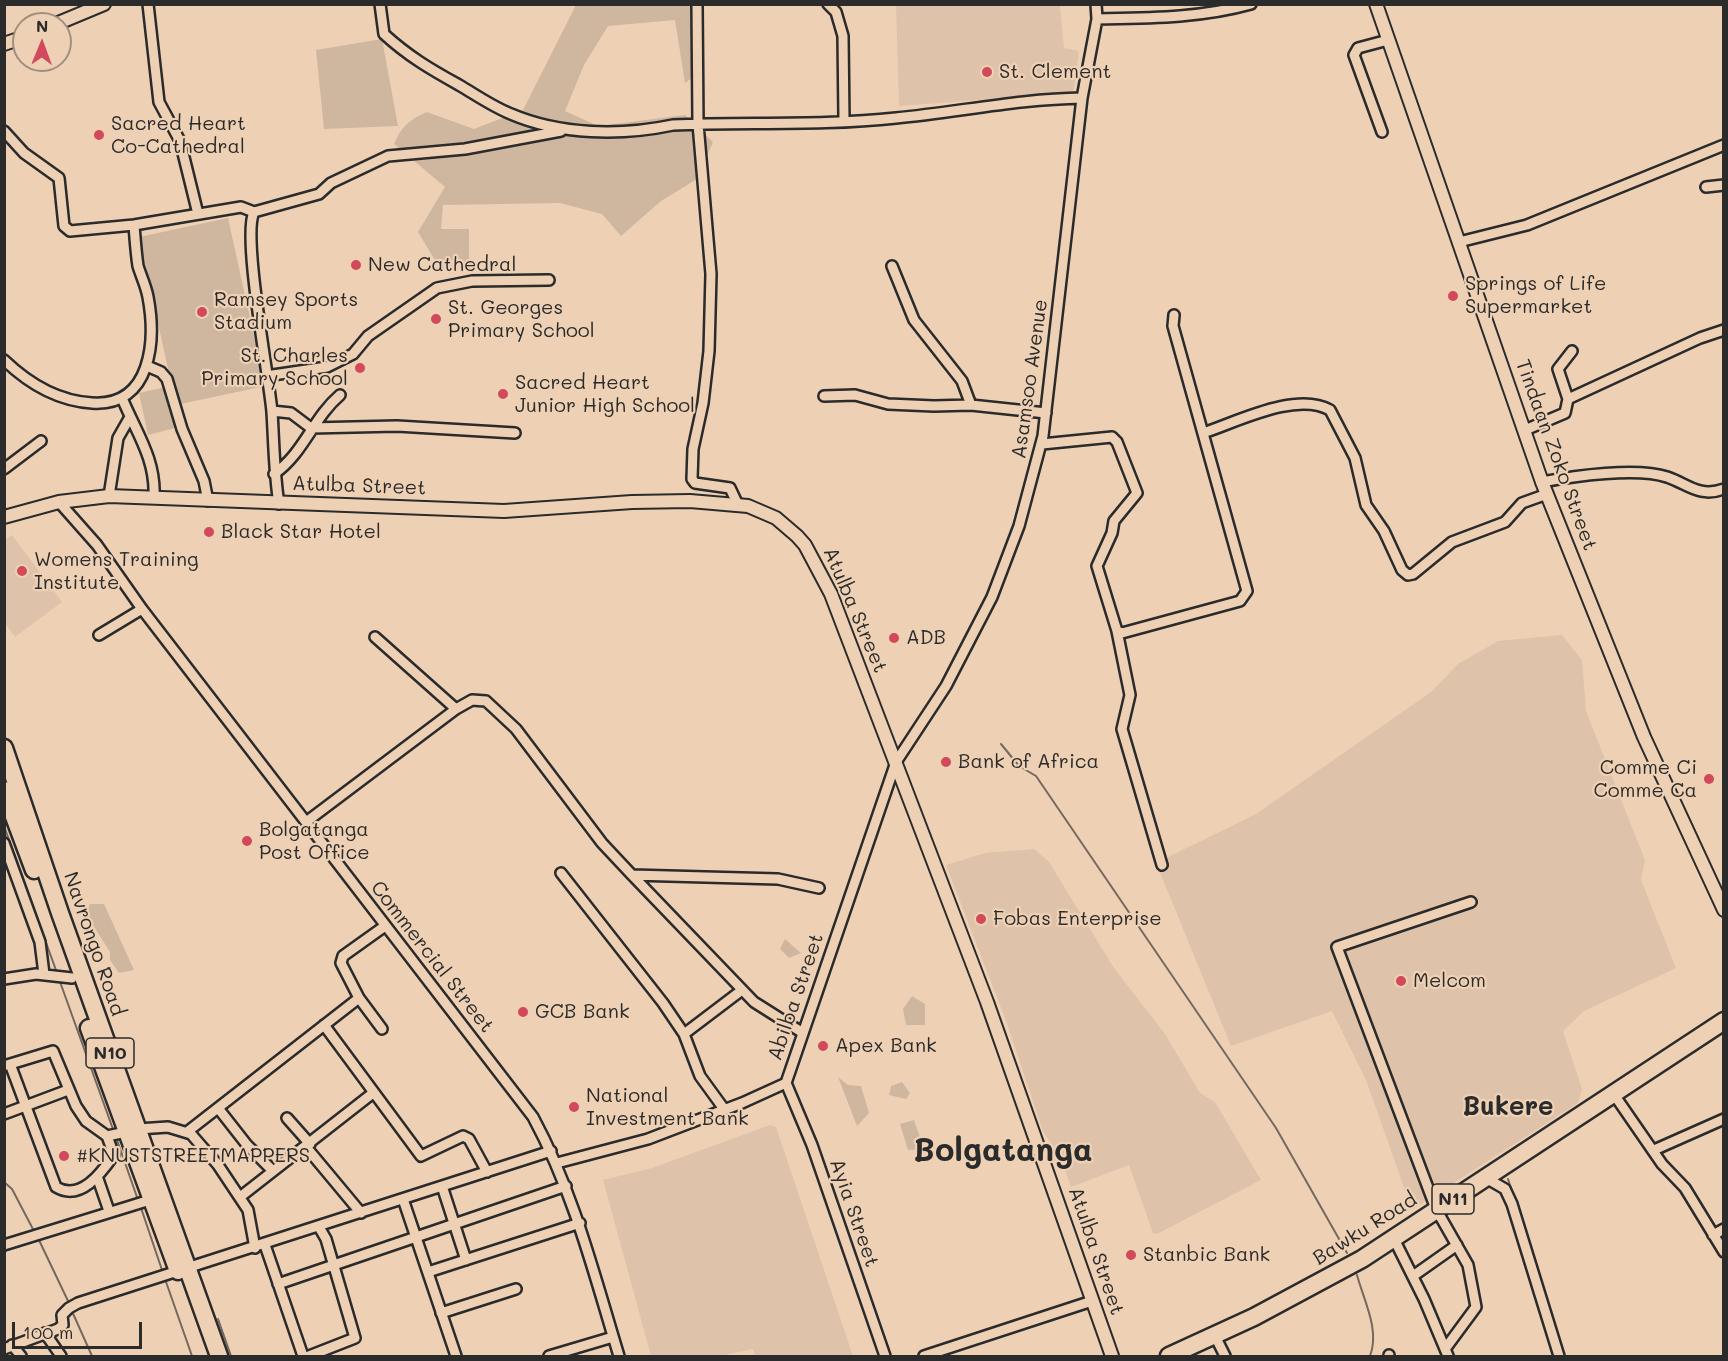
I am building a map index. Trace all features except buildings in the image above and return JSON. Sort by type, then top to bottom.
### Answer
[{"type":"highway","name":"Navrongo Road","points":[[4,748],[132,1130],[150,1200],[183,1270],[219,1356]]},
{"type":"highway","name":"Navrongo Road","points":[[4,790],[9,818],[132,1130],[183,1270],[208,1356]]},
{"type":"highway","name":"Bawku Road","points":[[1169,1356],[1215,1336],[1324,1280],[1394,1239],[1436,1209],[1724,1021]]},
{"type":"street","points":[[72,17],[104,4]]},
{"type":"street","points":[[148,4],[159,102],[180,141],[198,214]]},
{"type":"street","points":[[380,4],[384,34],[416,61],[509,114],[567,130]]},
{"type":"street","points":[[697,4],[698,124],[711,274],[709,351],[703,403],[693,450],[692,479],[695,483],[730,488],[738,505]]},
{"type":"street","points":[[828,4],[836,12],[843,36],[844,122]]},
{"type":"street","name":"Asamsoo Avenue","points":[[896,762],[946,686],[992,597],[1019,526],[1042,444],[1082,98],[1097,19],[1096,4]]},
{"type":"street","points":[[1097,19],[1169,17],[1251,4]]},
{"type":"street","name":"Tindaan Zoko Street","points":[[1376,4],[1542,482],[1644,737],[1724,910]]},
{"type":"street","points":[[1382,132],[1354,55],[1358,48],[1388,40]]},
{"type":"street","points":[[4,131],[24,153],[59,178],[64,226],[69,231],[134,225],[241,207],[254,212],[319,194],[331,183],[388,156],[465,149],[567,130],[648,131],[673,125],[844,122],[897,118],[1052,99],[1082,98]]},
{"type":"street","points":[[1459,242],[1527,225],[1724,145]]},
{"type":"street","points":[[1706,187],[1724,185]]},
{"type":"street","points":[[254,212],[251,218],[252,250],[272,411],[274,474],[279,504]]},
{"type":"street","points":[[4,360],[29,384],[85,403],[106,404],[122,398],[137,386],[147,366],[151,328],[148,296],[138,266],[134,225]]},
{"type":"street","points":[[892,267],[914,320],[962,381],[971,405]]},
{"type":"street","points":[[266,376],[327,367],[352,354],[368,336],[436,288],[472,281],[549,280]]},
{"type":"street","points":[[1117,631],[1122,633],[1240,601],[1246,595],[1247,586],[1173,326],[1174,315]]},
{"type":"street","points":[[1568,399],[1700,338],[1724,330]]},
{"type":"street","points":[[1525,430],[1565,413],[1568,399],[1558,369],[1572,351]]},
{"type":"street","points":[[147,366],[161,372],[167,379],[182,429],[204,481],[208,501]]},
{"type":"street","points":[[274,474],[298,452],[311,428],[329,404],[340,395]]},
{"type":"street","points":[[824,396],[855,395],[900,404],[971,405],[1046,413]]},
{"type":"street","points":[[122,398],[150,459],[155,480],[154,497]]},
{"type":"street","points":[[1203,433],[1285,405],[1313,404],[1330,410],[1355,458],[1366,505],[1384,531],[1402,570],[1408,575],[1452,542],[1505,522],[1522,503],[1547,494]]},
{"type":"street","points":[[272,411],[291,412],[311,428],[397,426],[516,433]]},
{"type":"street","points":[[109,496],[118,438],[130,417]]},
{"type":"street","points":[[1042,444],[1108,436],[1117,442],[1137,493],[1114,521],[1112,533],[1098,564],[1117,631],[1130,695],[1122,729],[1162,865]]},
{"type":"street","points":[[4,470],[41,441]]},
{"type":"street","points":[[1542,482],[1572,477],[1653,473],[1700,492],[1724,489]]},
{"type":"street","name":"Atulba Street","points":[[4,517],[58,502],[109,496],[504,511],[632,502],[690,501],[738,505],[768,514],[790,529],[805,545],[831,594],[987,1002],[1112,1356]]},
{"type":"street","name":"Commercial Street","points":[[58,502],[97,545],[142,609],[517,1094],[551,1151],[566,1186],[580,1223],[619,1356]]},
{"type":"street","points":[[99,635],[142,609]]},
{"type":"street","points":[[375,637],[456,710]]},
{"type":"street","points":[[306,822],[456,710],[472,700],[486,701],[516,729],[602,843],[632,875],[754,1002],[803,1034]]},
{"type":"street","name":"Abilba Street","points":[[557,1163],[648,1139],[786,1083],[896,762]]},
{"type":"street","points":[[4,843],[40,942],[44,974]]},
{"type":"street","points":[[561,873],[663,1002],[684,1034],[700,1076],[724,1108]]},
{"type":"street","points":[[632,875],[778,879],[819,888]]},
{"type":"street","points":[[1446,1353],[1476,1307],[1468,1265],[1436,1209],[1336,947],[1471,902]]},
{"type":"street","points":[[382,1029],[358,998],[341,963],[343,956],[385,926]]},
{"type":"street","points":[[4,979],[44,974],[72,978]]},
{"type":"street","points":[[684,1034],[742,990]]},
{"type":"street","points":[[187,1132],[358,998]]},
{"type":"street","points":[[324,1025],[421,1156],[463,1136],[469,1139],[487,1172]]},
{"type":"street","points":[[53,1051],[68,1090],[86,1121],[107,1136],[114,1155],[98,1179],[81,1188],[61,1190],[56,1187],[26,1106],[7,1065],[53,1051]]},
{"type":"street","name":"Ayia Street","points":[[786,1083],[812,1145],[885,1356]]},
{"type":"street","points":[[4,1114],[68,1090]]},
{"type":"street","points":[[240,1197],[373,1093]]},
{"type":"street","points":[[1614,1093],[1662,1164],[1685,1188],[1724,1252]]},
{"type":"street","points":[[218,1108],[247,1145],[273,1171]]},
{"type":"street","points":[[287,1118],[361,1213]]},
{"type":"street","points":[[1654,1150],[1724,1119]]},
{"type":"street","points":[[107,1136],[132,1130],[168,1127],[187,1132],[203,1146],[248,1210],[260,1246],[278,1284],[303,1356]]},
{"type":"street","points":[[8,1347],[63,1325],[62,1315],[74,1306],[551,1151]]},
{"type":"street","points":[[1486,1178],[1505,1189],[1512,1204],[1559,1356]]},
{"type":"street","points":[[98,1179],[109,1211]]},
{"type":"street","points":[[442,1186],[466,1260]]},
{"type":"street","points":[[278,1284],[566,1186]]},
{"type":"street","points":[[403,1199],[456,1356]]},
{"type":"street","points":[[4,1245],[150,1200]]},
{"type":"street","points":[[428,1272],[580,1223]]},
{"type":"street","points":[[309,1356],[356,1338],[334,1265],[318,1227]]},
{"type":"street","points":[[1713,1234],[1724,1229]]},
{"type":"street","points":[[1394,1239],[1413,1275],[1446,1353]]},
{"type":"street","points":[[1413,1275],[1457,1245]]},
{"type":"street","points":[[441,1312],[516,1289]]},
{"type":"street","points":[[924,1356],[1092,1301]]},
{"type":"street","points":[[45,1333],[61,1356]]},
{"type":"street","points":[[1215,1336],[1225,1356]]},
{"type":"street","points":[[549,1356],[613,1337]]},
{"type":"street","points":[[8,1347],[21,1356]]},
{"type":"shaded area","points":[[576,5],[694,5],[699,73],[685,83],[675,20],[608,26],[584,65],[565,111],[598,126],[685,115],[713,142],[697,179],[661,201],[621,236],[602,214],[560,203],[443,205],[441,229],[469,229],[469,261],[441,270],[418,232],[445,187],[394,144],[397,138],[407,124],[427,112],[474,129],[523,110]]},
{"type":"shaded area","name":"St. Clement","points":[[896,5],[1060,5],[1064,48],[1079,51],[1073,93],[899,106]]},
{"type":"shaded area","points":[[382,39],[398,126],[324,129],[316,50]]},
{"type":"shaded area","name":"Ramsey Sports Stadium","points":[[228,218],[265,386],[176,405],[139,237]]},
{"type":"shaded area","points":[[166,387],[175,428],[148,435],[139,393]]},
{"type":"shaded area","name":"Womens Training Institute","points":[[12,535],[62,602],[15,637],[4,622],[5,540]]},
{"type":"shaded area","points":[[1562,635],[1582,660],[1586,711],[1645,860],[1641,880],[1676,968],[1584,1011],[1563,1031],[1582,1089],[1578,1103],[1412,1210],[1366,1080],[1332,1011],[1231,1046],[1156,863],[1256,814],[1431,692],[1458,664],[1498,641]]},
{"type":"shaded area","points":[[1034,849],[1049,862],[1114,968],[1165,1034],[1200,1093],[1215,1102],[1261,1180],[1157,1234],[1153,1233],[1129,1165],[1071,1187],[1061,1159],[1043,1131],[1006,1021],[946,865],[985,853]]},
{"type":"shaded area","points":[[90,904],[104,904],[134,970],[119,973],[110,960],[110,952],[86,914]]},
{"type":"shaded area","points":[[785,939],[801,953],[789,958],[780,949]]},
{"type":"shaded area","points":[[912,996],[925,1004],[925,1025],[906,1025],[903,1009]]},
{"type":"shaded area","points":[[838,1077],[848,1085],[861,1086],[869,1113],[857,1126]]},
{"type":"shaded area","points":[[902,1082],[910,1093],[906,1099],[889,1095],[891,1086]]},
{"type":"shaded area","points":[[914,1120],[924,1149],[908,1150],[900,1124]]},
{"type":"shaded area","points":[[770,1125],[776,1127],[853,1356],[755,1356],[753,1349],[720,1356],[651,1356],[603,1180],[652,1168]]},
{"type":"waterway","points":[[1001,744],[1019,766],[1036,776],[1276,1128],[1347,1253]]},
{"type":"waterway","points":[[4,826],[57,973]]},
{"type":"waterway","points":[[59,979],[114,1132]]},
{"type":"waterway","points":[[116,1137],[138,1200]]},
{"type":"waterway","points":[[1508,1179],[1534,1259]]},
{"type":"waterway","points":[[4,1182],[12,1189],[35,1233]]},
{"type":"waterway","points":[[140,1205],[163,1273]]},
{"type":"waterway","points":[[38,1238],[69,1303]]},
{"type":"waterway","points":[[1357,1275],[1372,1326],[1373,1346],[1370,1356]]},
{"type":"waterway","points":[[165,1279],[192,1356]]},
{"type":"waterway","points":[[71,1309],[92,1356]]},
{"type":"waterway","points":[[218,1319],[231,1356]]},
{"type":"place","name":"St. Clement","points":[[987,72]]},
{"type":"place","name":"Sacred Heart Co-Cathedral","points":[[99,135]]},
{"type":"place","name":"New Cathedral","points":[[356,265]]},
{"type":"place","name":"Springs of Life Supermarket","points":[[1453,296]]},
{"type":"place","name":"Ramsey Sports Stadium","points":[[202,312]]},
{"type":"place","name":"St. Georges Primary School","points":[[436,319]]},
{"type":"place","name":"St. Charles Primary School","points":[[360,368]]},
{"type":"place","name":"Sacred Heart Junior High School","points":[[503,394]]},
{"type":"place","name":"Black Star Hotel","points":[[209,532]]},
{"type":"place","name":"Womens Training Institute","points":[[22,571]]},
{"type":"place","name":"ADB","points":[[894,638]]},
{"type":"place","name":"Bank of Africa","points":[[946,762]]},
{"type":"place","name":"Comme Ci Comme Ca","points":[[1709,779]]},
{"type":"place","name":"Bolgatanga Post Office","points":[[247,841]]},
{"type":"place","name":"Fobas Enterprise","points":[[981,919]]},
{"type":"place","name":"Melcom","points":[[1401,981]]},
{"type":"place","name":"GCB Bank","points":[[523,1012]]},
{"type":"place","name":"Apex Bank","points":[[823,1046]]},
{"type":"place","name":"National Investment Bank","points":[[574,1107]]},
{"type":"place","name":"#KNUSTSTREETMAPPERS","points":[[64,1156]]},
{"type":"place","name":"Stanbic Bank","points":[[1131,1255]]},
{"type":"district","name":"Bukere","points":[[1508,1107]]},
{"type":"district","name":"Bolgatanga","points":[[1003,1151]]}]
